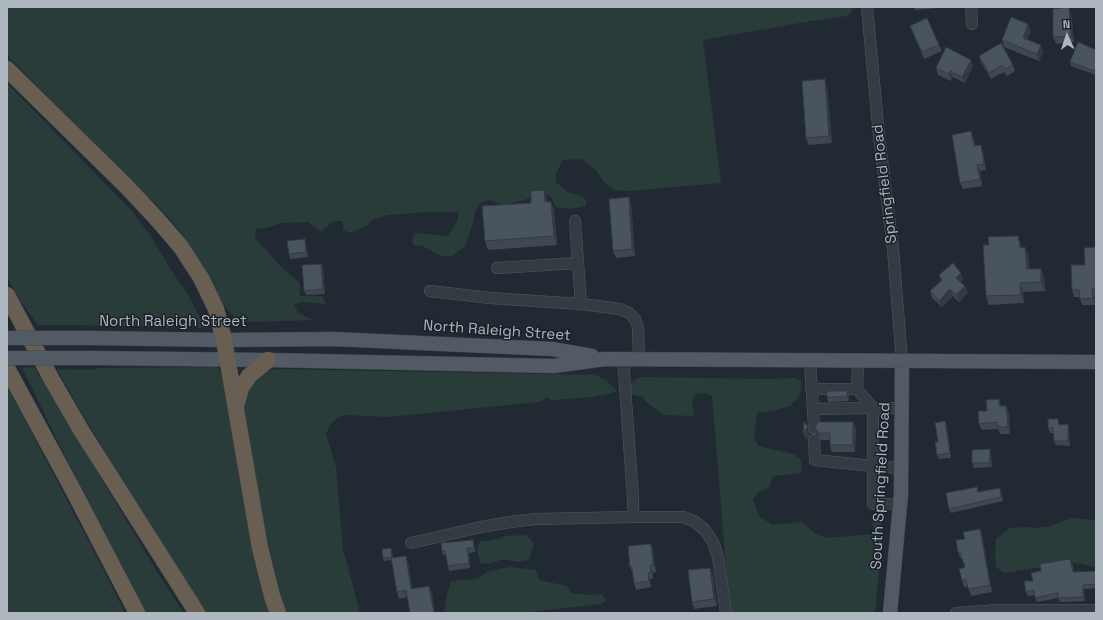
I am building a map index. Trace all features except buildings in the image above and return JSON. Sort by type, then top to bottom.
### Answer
[{"type":"highway","points":[[7,69],[126,186],[157,219],[181,247],[201,278],[216,310],[224,340],[260,548],[272,596],[278,613]]},
{"type":"highway","points":[[7,295],[52,380],[81,430],[197,613]]},
{"type":"highway","points":[[236,407],[242,388],[249,376],[268,360]]},
{"type":"highway","points":[[7,368],[137,613]]},
{"type":"main road","name":"North Raleigh Street","points":[[7,338],[224,340],[333,339],[552,349],[605,359]]},
{"type":"main road","name":"North Raleigh Street","points":[[7,358],[268,360],[554,366],[605,359]]},
{"type":"main road","points":[[605,359],[1096,362]]},
{"type":"main road","name":"South Springfield Road","points":[[890,613],[900,504],[902,361]]},
{"type":"street","name":"Springfield Road","points":[[867,7],[879,136],[893,249],[902,361]]},
{"type":"street","points":[[971,7],[972,24]]},
{"type":"street","points":[[575,221],[581,304]]},
{"type":"street","points":[[497,268],[578,263]]},
{"type":"street","points":[[430,291],[490,298],[581,304],[620,309],[635,319],[638,327],[639,359]]},
{"type":"street","points":[[622,359],[633,498],[633,517]]},
{"type":"street","points":[[810,360],[814,428]]},
{"type":"street","points":[[858,360],[858,389],[873,408],[873,504],[900,504]]},
{"type":"street","points":[[812,389],[839,392],[858,389]]},
{"type":"street","points":[[813,409],[839,407],[902,408]]},
{"type":"street","points":[[814,440],[815,460],[901,468]]},
{"type":"street","points":[[411,544],[481,527],[536,519],[683,517],[694,521],[706,530],[713,542],[718,557],[726,613]]},
{"type":"street","points":[[956,613],[999,610],[1096,610]]},
{"type":"shaded area","points":[[7,7],[853,7],[851,13],[847,16],[703,40],[721,183],[628,191],[615,190],[605,183],[596,170],[581,159],[563,160],[556,173],[556,182],[569,193],[580,195],[586,200],[586,206],[571,209],[556,207],[552,198],[545,193],[503,205],[491,200],[481,202],[475,211],[472,226],[465,246],[452,256],[441,256],[423,246],[413,245],[412,240],[415,233],[448,236],[458,219],[458,212],[429,212],[387,215],[372,220],[366,226],[350,233],[343,230],[343,221],[333,221],[322,231],[316,229],[309,222],[282,223],[266,228],[256,229],[255,238],[283,269],[300,283],[300,296],[322,296],[326,304],[304,302],[294,304],[298,313],[313,320],[255,322],[239,320],[230,313],[212,287],[201,263],[178,229],[163,211],[128,179],[7,55]]},
{"type":"shaded area","points":[[7,83],[133,212],[150,235],[189,296],[200,318],[209,328],[198,328],[191,318],[185,319],[180,323],[178,328],[38,325],[19,299],[7,277]]},
{"type":"shaded area","points":[[34,367],[161,578],[184,613],[146,613],[66,458],[22,368]]},
{"type":"shaded area","points":[[217,367],[221,373],[243,495],[272,613],[206,613],[117,471],[57,369],[93,370],[97,368]]},
{"type":"shaded area","points":[[280,369],[595,375],[606,380],[617,391],[592,397],[552,400],[547,397],[539,402],[388,417],[347,415],[339,417],[331,424],[326,433],[336,468],[343,549],[360,613],[283,613],[269,556],[247,434],[245,409],[247,393],[256,379],[268,371]]},
{"type":"shaded area","points":[[641,377],[796,378],[801,381],[801,390],[797,399],[790,406],[777,410],[757,413],[754,437],[758,446],[793,454],[800,459],[802,466],[801,473],[773,476],[769,487],[758,492],[753,500],[759,516],[772,525],[802,522],[814,533],[826,538],[874,534],[872,519],[873,513],[879,514],[883,532],[875,613],[731,613],[727,593],[712,396],[706,393],[695,394],[692,402],[694,416],[663,415],[645,401],[644,397],[634,395],[630,392],[631,384],[634,380]]},
{"type":"shaded area","points":[[7,386],[100,563],[125,613],[7,613]]},
{"type":"shaded area","points":[[1073,518],[1096,520],[1096,567],[1071,562],[1004,573],[996,567],[996,539],[1010,528],[1037,528],[1050,526]]},
{"type":"shaded area","points":[[526,535],[534,544],[529,560],[518,562],[504,559],[481,564],[477,551],[480,541],[490,541],[507,536]]},
{"type":"shaded area","points":[[510,567],[536,570],[539,580],[567,586],[571,593],[590,595],[602,594],[606,601],[601,604],[521,613],[444,613],[451,581],[477,579],[489,571]]}]
